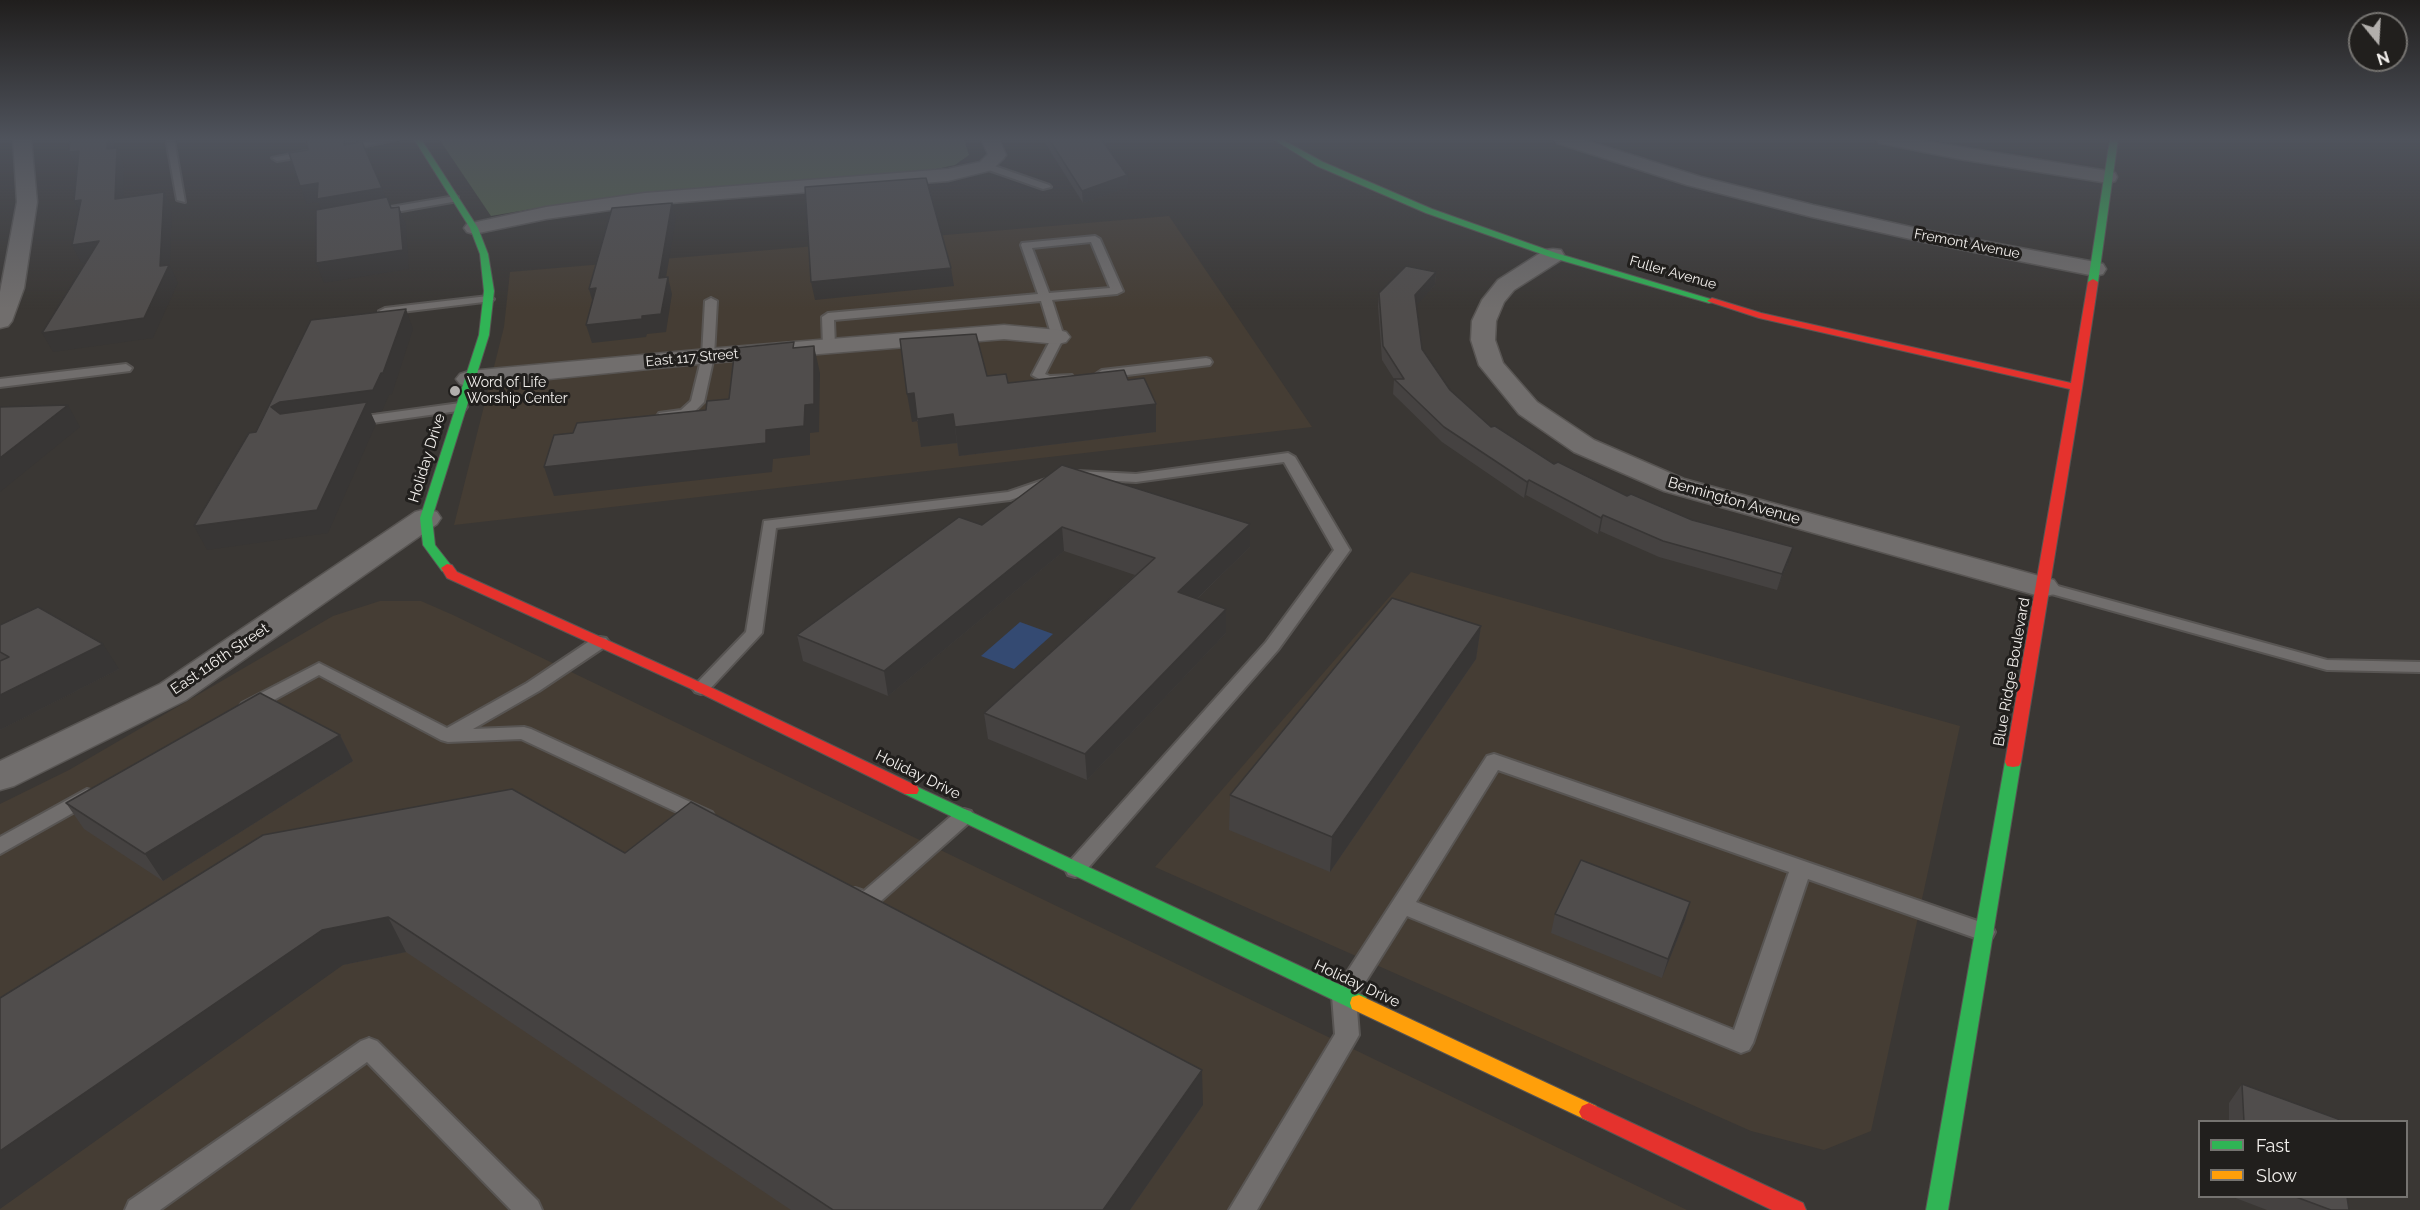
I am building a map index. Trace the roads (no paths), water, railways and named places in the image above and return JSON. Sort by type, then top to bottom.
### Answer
[{"type":"street","points":[[0,321],[4,301],[13,288],[26,195]]},
{"type":"street","name":"Holiday Drive","points":[[453,195],[474,228],[484,254],[488,299],[484,335],[426,518],[429,545],[452,575],[701,688],[1075,869],[1795,1210]]},
{"type":"street","points":[[474,228],[546,213],[645,199],[690,195]]},
{"type":"street","name":"Fuller Avenue","points":[[1393,195],[1429,211],[1553,255],[1759,315],[2077,388]]},
{"type":"street","name":"Fremont Avenue","points":[[1751,195],[1924,236],[2095,269]]},
{"type":"street","name":"Blue Ridge Boulevard","points":[[1937,1210],[2077,388],[2105,195]]},
{"type":"street","name":"Bennington Avenue","points":[[1553,255],[1506,285],[1493,300],[1484,321],[1483,340],[1491,365],[1528,408],[1584,446],[1674,485],[2043,587]]},
{"type":"street","name":"East 117 Street","points":[[469,379],[708,356],[1004,332],[1058,337]]},
{"type":"street","name":"East 116th Street","points":[[0,777],[173,692],[426,518]]},
{"type":"lane","points":[[181,195],[182,200]]},
{"type":"lane","points":[[374,213],[455,199]]},
{"type":"lane","points":[[829,347],[828,317],[1045,297],[1117,291],[1095,239],[1026,245],[1045,297],[1058,337],[1038,375],[1048,380],[1206,362]]},
{"type":"lane","points":[[378,312],[488,299]]},
{"type":"lane","points":[[651,418],[685,413],[698,402],[708,356],[711,302]]},
{"type":"lane","points":[[0,383],[126,368]]},
{"type":"lane","points":[[335,424],[460,407]]},
{"type":"lane","points":[[701,688],[754,633],[769,524],[1010,496],[1046,482],[1075,475],[1136,478],[1288,457],[1342,550],[1272,646],[1075,869]]},
{"type":"lane","points":[[2043,587],[2327,665],[2420,667]]},
{"type":"lane","points":[[448,736],[533,687],[600,642]]},
{"type":"lane","points":[[235,714],[319,668],[448,736],[524,733],[724,826]]},
{"type":"lane","points":[[1242,1210],[1347,1035],[1344,996],[1494,761],[1984,932]]},
{"type":"lane","points":[[0,846],[98,789]]},
{"type":"lane","points":[[836,885],[865,902],[964,816]]},
{"type":"lane","points":[[1402,905],[1741,1044],[1801,868]]},
{"type":"lane","points":[[138,1210],[369,1048],[529,1210]]},
{"type":"water","points":[[1020,622],[1053,634],[1014,669],[981,656]]},
{"type":"place","name":"Word of Life Worship Center","points":[[455,391]]}]
